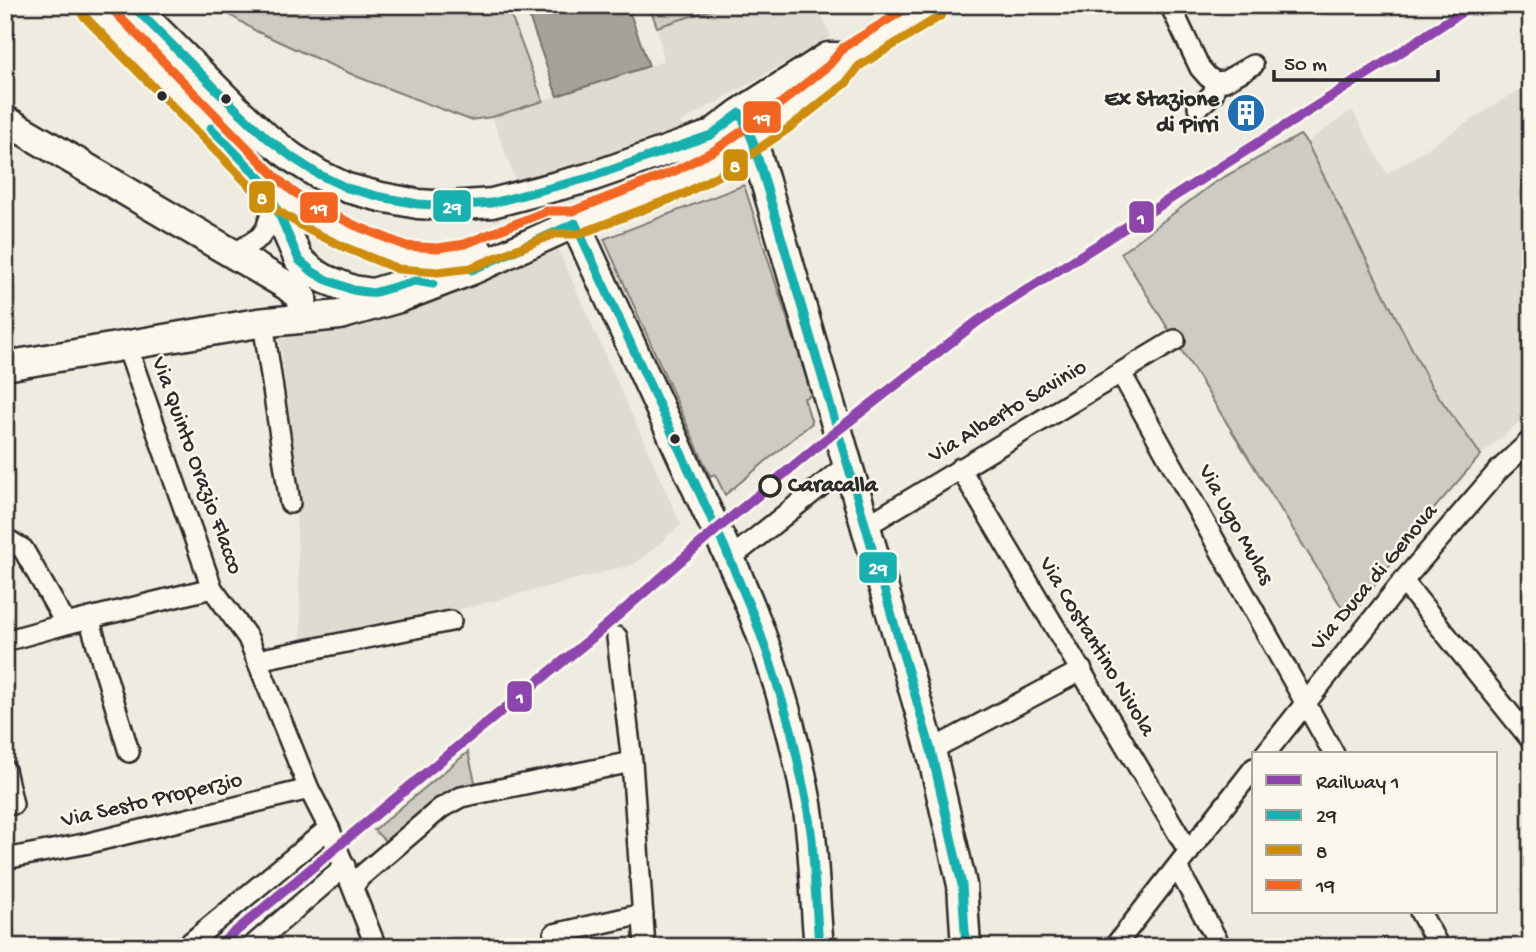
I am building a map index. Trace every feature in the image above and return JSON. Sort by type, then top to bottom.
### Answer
[{"type":"street","points":[[91,5],[270,195],[299,260],[313,272],[353,290],[373,293],[415,281],[433,284]]},
{"type":"street","points":[[132,5],[251,124],[293,158],[347,188],[418,204],[450,206],[492,203],[588,178],[710,135],[828,58],[851,57]]},
{"type":"street","points":[[5,366],[126,344],[264,323],[340,315],[400,298],[575,223],[680,182],[721,160],[782,118],[838,74],[851,57],[936,5]]},
{"type":"street","points":[[1170,5],[1200,68],[1208,77],[1216,82],[1225,81],[1253,65]]},
{"type":"street","points":[[1198,107],[1213,94],[1216,82]]},
{"type":"street","points":[[740,113],[752,139],[931,750],[962,885],[966,947]]},
{"type":"street","points":[[5,120],[286,285],[302,298],[303,310],[299,319]]},
{"type":"street","points":[[270,195],[349,236],[403,258],[438,260],[468,256],[552,222],[575,223]]},
{"type":"street","points":[[234,254],[260,237],[266,229],[270,195]]},
{"type":"street","points":[[575,223],[731,558],[767,651],[796,749],[807,806],[819,947]]},
{"type":"street","points":[[264,323],[286,305],[297,278],[299,260]]},
{"type":"street","points":[[264,323],[290,503]]},
{"type":"street","name":"Via Alberto Savinio","points":[[866,526],[1175,340]]},
{"type":"street","name":"Via Quinto Orazio Flacco","points":[[126,344],[212,588],[248,638],[309,789],[345,866],[376,947]]},
{"type":"street","name":"Via Ugo Mulas","points":[[1121,373],[1333,752]]},
{"type":"street","name":"Via Duca di Genova","points":[[1267,752],[1403,581],[1498,471],[1531,440]]},
{"type":"street","points":[[731,558],[847,465]]},
{"type":"street","name":"Via Costantino Nivola","points":[[960,468],[1082,670],[1183,859],[1221,947]]},
{"type":"street","points":[[5,538],[23,549],[65,624]]},
{"type":"street","points":[[1403,581],[1531,740]]},
{"type":"street","points":[[5,641],[212,588]]},
{"type":"street","points":[[89,618],[129,752]]},
{"type":"street","points":[[257,660],[451,621]]},
{"type":"street","points":[[617,637],[632,762],[645,947]]},
{"type":"street","points":[[931,750],[1082,670]]},
{"type":"street","points":[[353,887],[360,877],[441,808],[461,797],[632,762]]},
{"type":"street","points":[[5,771],[13,804]]},
{"type":"street","points":[[1114,947],[1252,771]]},
{"type":"street","name":"Via Sesto Properzio","points":[[5,859],[89,843],[309,789]]},
{"type":"street","points":[[185,947],[329,828]]},
{"type":"street","points":[[251,947],[345,866]]},
{"type":"street","points":[[554,934],[643,914]]},
{"type":"street","points":[[1421,914],[1439,947]]},
{"type":"shaded area","points":[[214,5],[507,5],[543,101],[492,117],[470,120],[358,77],[295,49],[256,31]]},
{"type":"shaded area","points":[[525,5],[627,5],[649,66],[557,96]]},
{"type":"shaded area","points":[[649,5],[726,5],[657,27]]},
{"type":"shaded area","points":[[726,5],[818,5],[831,37],[681,122],[683,130],[568,175],[564,170],[515,179],[492,117],[664,61],[657,27]]},
{"type":"shaded area","points":[[1531,82],[1531,412],[1481,455],[1431,386],[1307,143],[1352,110],[1387,174]]},
{"type":"shaded area","points":[[1300,135],[1307,143],[1431,386],[1481,455],[1425,519],[1349,619],[1121,253],[1215,182]]},
{"type":"shaded area","points":[[744,185],[812,395],[804,398],[812,423],[725,495],[715,474],[710,476],[604,239]]},
{"type":"shaded area","points":[[557,247],[681,525],[635,564],[462,609],[302,646],[293,446],[279,332],[399,315]]},
{"type":"shaded area","points":[[468,752],[476,786],[439,797],[387,843],[374,830]]},
{"type":"rail line","name":"1","points":[[217,947],[593,637],[820,444],[978,321],[1472,5]]},
{"type":"transit line","name":"19","points":[[108,5],[292,191],[354,225],[406,246],[438,248],[465,244],[547,211],[573,211],[675,171],[715,150],[775,108],[829,65],[844,47],[912,5]]},
{"type":"transit line","name":"29","points":[[132,5],[236,109],[293,158],[347,188],[418,204],[450,206],[492,203],[588,178],[711,135],[740,113],[752,139],[764,178],[931,750],[962,885],[966,947]]},
{"type":"transit line","name":"8","points":[[82,14],[257,193],[278,211],[344,247],[398,269],[438,272],[471,268],[554,234],[579,234],[686,193],[728,170],[789,128],[846,83],[859,66],[942,15]]},
{"type":"transit line","name":"29","points":[[211,128],[266,184],[299,260],[313,272],[353,290],[373,293],[415,281],[433,284]]},
{"type":"transit line","name":"29","points":[[472,270],[575,223],[725,548],[768,655],[791,729],[807,804],[819,947]]},
{"type":"place","name":"Ex Stazione di Pirri","points":[[1246,113]]},
{"type":"place","name":"Caracalla","points":[[770,486]]}]
